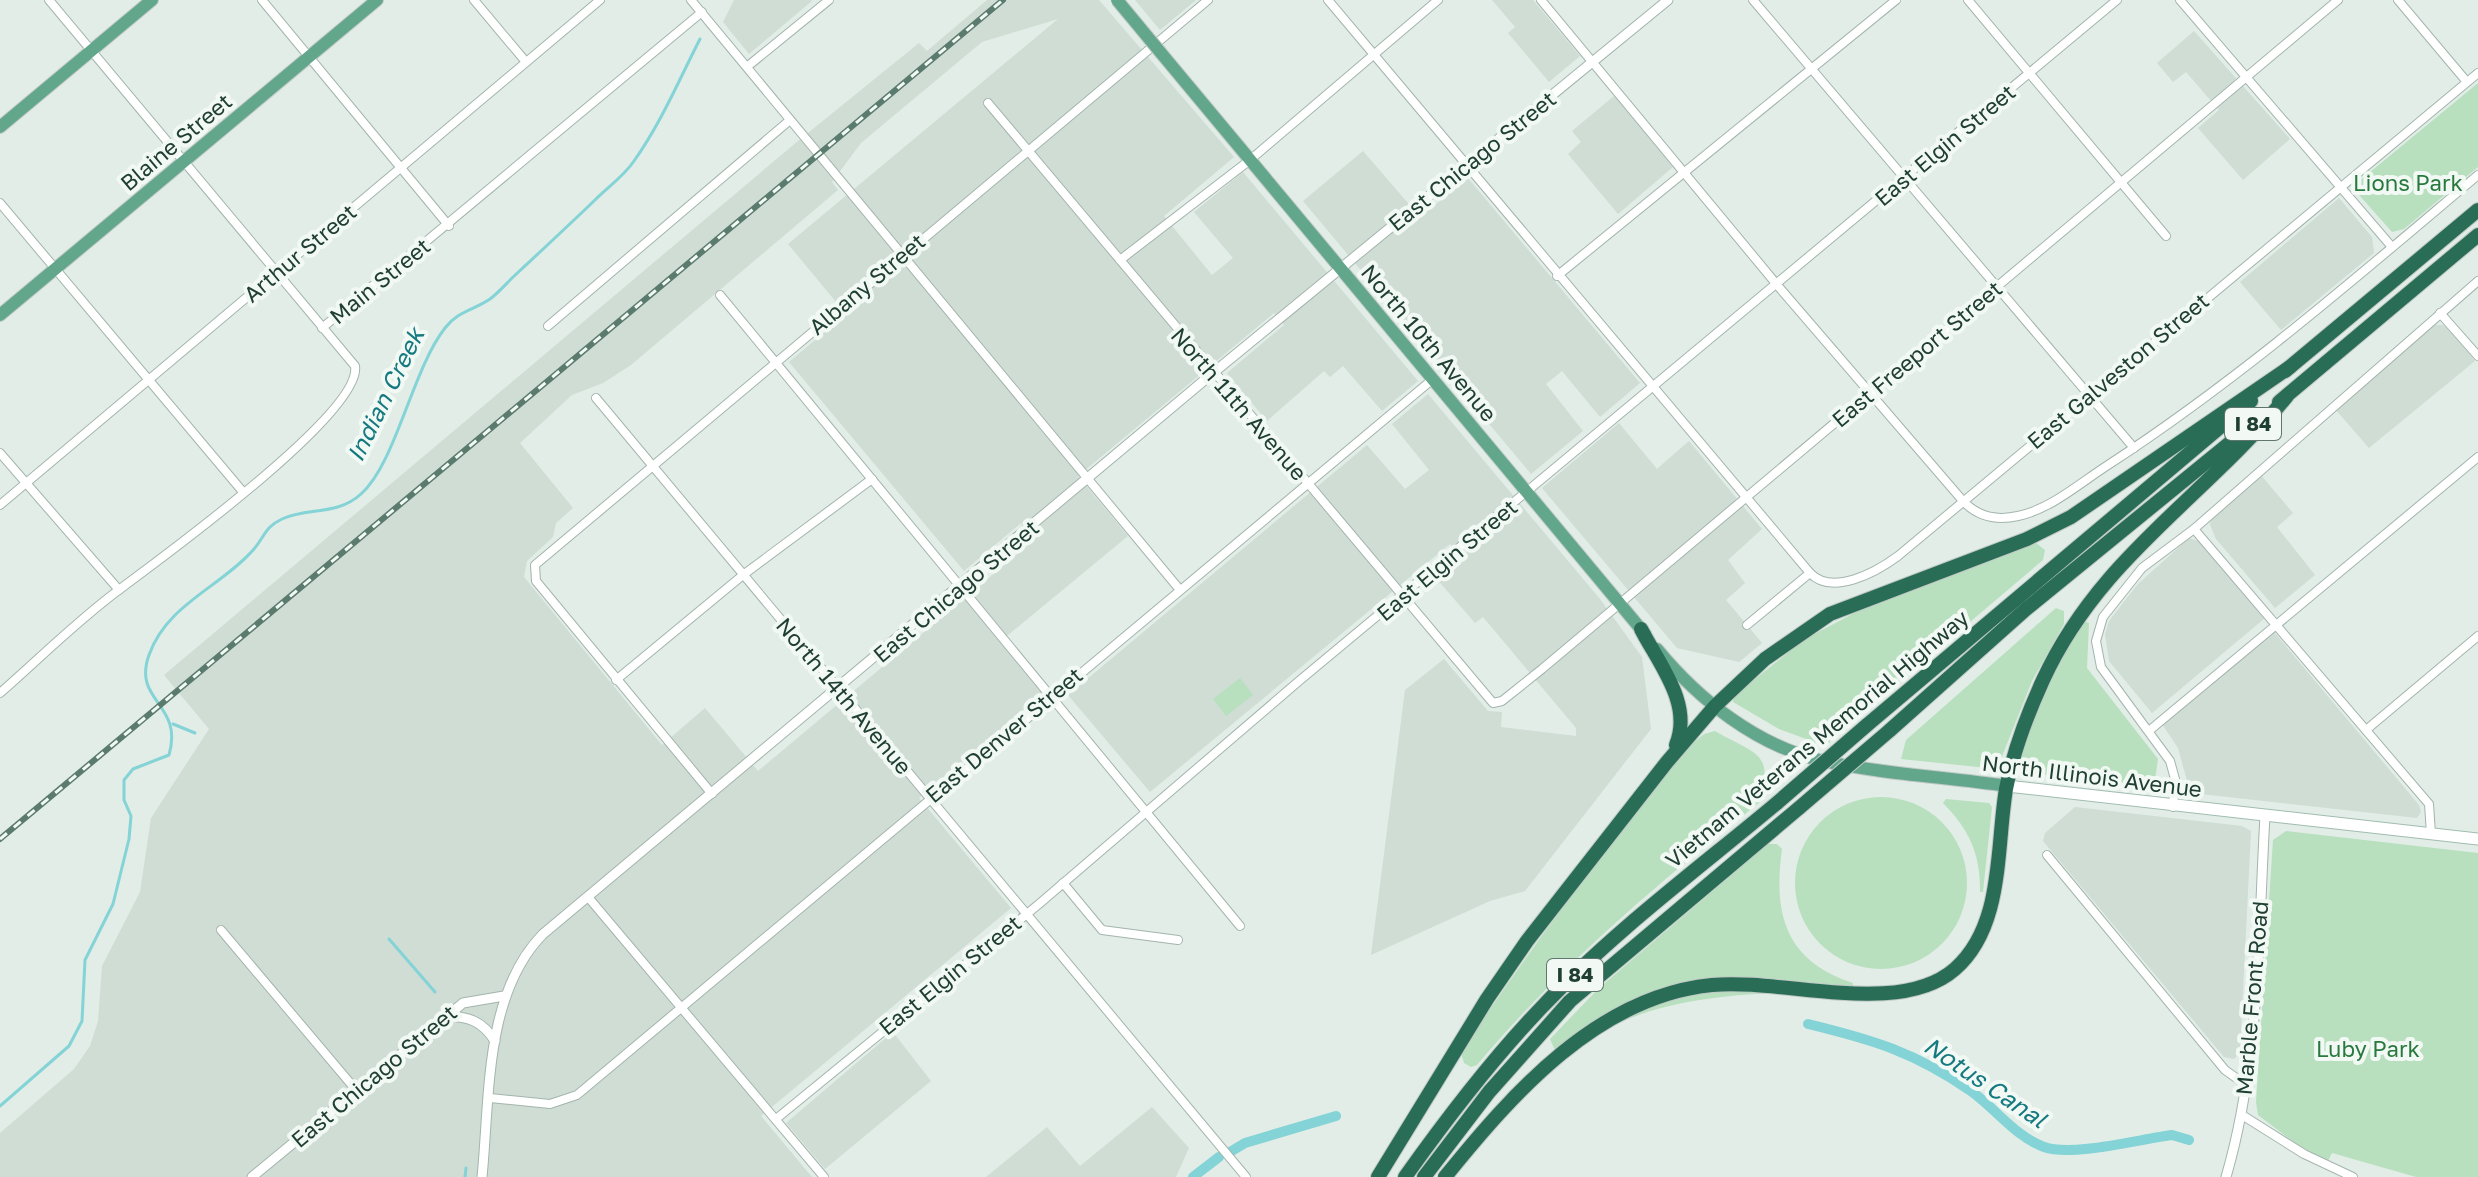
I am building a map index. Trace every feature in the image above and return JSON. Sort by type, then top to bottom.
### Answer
[{"type":"highway","name":"I 84","points":[[2290,367],[2478,210]]},
{"type":"highway","name":"I 84","points":[[2287,396],[2478,235]]},
{"type":"highway","points":[[1378,1177],[1507,970],[1667,762],[1715,706],[1765,659],[1830,614],[2027,539],[2071,517],[2290,367]]},
{"type":"highway","name":"Vietnam Veterans Memorial Highway","points":[[1405,1177],[1481,1076],[1543,1006],[1590,961],[2290,367]]},
{"type":"highway","points":[[1445,1177],[1496,1114],[1522,1089],[1599,1024],[1631,1008],[1711,985],[1776,984],[1883,995],[1909,992],[1942,979],[1971,951],[1989,915],[2007,786],[2015,752],[2043,680],[2080,615],[2130,552],[2255,436],[2287,396]]},
{"type":"highway","name":"Vietnam Veterans Memorial Highway","points":[[1424,1177],[1489,1092],[1570,1001],[1889,731],[2026,609],[2287,396]]},
{"type":"highway","points":[[1641,629],[1682,713],[1682,730],[1667,762]]},
{"type":"main road","points":[[0,127],[152,0]]},
{"type":"main road","name":"Blaine Street","points":[[0,315],[377,0]]},
{"type":"main road","name":"North 10th Avenue","points":[[1117,0],[1679,675],[1715,706]]},
{"type":"main road","name":"North Illinois Avenue","points":[[1715,706],[1764,737],[1824,761],[2173,807],[2478,839]]},
{"type":"street","points":[[49,0],[322,328]]},
{"type":"street","points":[[262,0],[449,226]]},
{"type":"street","points":[[474,0],[526,62]]},
{"type":"street","name":"Arthur Street","points":[[0,505],[600,0]]},
{"type":"street","points":[[691,0],[1180,590]]},
{"type":"street","points":[[748,66],[829,0]]},
{"type":"street","name":"Albany Street","points":[[616,680],[536,581],[535,565],[1208,0]]},
{"type":"street","points":[[1328,0],[1557,276],[1810,573],[1747,625]]},
{"type":"street","points":[[1120,260],[1250,160],[1438,0]]},
{"type":"street","points":[[1541,0],[1778,286],[1963,501],[1983,516],[2006,518],[2039,509],[2134,448],[2267,352],[2478,175]]},
{"type":"street","name":"East Chicago Street","points":[[252,1177],[463,1003],[504,996],[510,977],[533,944],[1213,373],[1668,0]]},
{"type":"street","points":[[1753,0],[2134,448]]},
{"type":"street","points":[[1557,276],[1896,0]]},
{"type":"street","points":[[1968,0],[2166,236]]},
{"type":"street","name":"East Elgin Street","points":[[776,1119],[1063,883],[2117,0]]},
{"type":"street","points":[[2180,0],[2392,247]]},
{"type":"street","name":"East Freeport Street","points":[[1493,703],[1502,701],[1620,604],[2338,0]]},
{"type":"street","points":[[2398,0],[2467,82]]},
{"type":"street","name":"Main Street","points":[[0,693],[119,590],[159,563],[306,440],[351,385],[355,366],[322,328],[449,226],[702,12]]},
{"type":"street","name":"East Galveston Street","points":[[1810,573],[1819,583],[1830,586],[1872,572],[1898,556],[2478,73]]},
{"type":"street","name":"North 11th Avenue","points":[[988,103],[1493,703]]},
{"type":"street","points":[[548,326],[790,120]]},
{"type":"street","points":[[0,203],[243,492]]},
{"type":"street","points":[[2173,807],[2175,779],[2170,761],[2101,667],[2096,641],[2103,617],[2142,568],[2194,529],[2478,281]]},
{"type":"street","points":[[720,295],[1240,926]]},
{"type":"street","points":[[2440,313],[2478,356]]},
{"type":"street","name":"East Denver Street","points":[[490,1098],[550,1104],[577,1095],[929,797],[1433,379]]},
{"type":"street","name":"North 14th Avenue","points":[[596,398],[1246,1177]]},
{"type":"street","points":[[0,453],[119,590]]},
{"type":"street","points":[[2150,730],[2478,457]]},
{"type":"street","points":[[712,794],[616,680],[743,575],[872,479]]},
{"type":"street","points":[[2194,529],[2429,804],[2431,834]]},
{"type":"street","points":[[2366,730],[2478,636]]},
{"type":"street","name":"Marble Front Road","points":[[2226,1177],[2242,1115],[2246,1085],[2265,816]]},
{"type":"street","points":[[2047,855],[2225,1070],[2246,1085]]},
{"type":"street","points":[[1063,883],[1102,930],[1178,940]]},
{"type":"street","points":[[588,897],[824,1177]]},
{"type":"street","points":[[221,930],[356,1090]]},
{"type":"street","points":[[482,1177],[495,1041],[504,996]]},
{"type":"street","points":[[444,1017],[468,1017],[489,1030],[495,1041]]},
{"type":"street","points":[[2242,1115],[2304,1154],[2353,1177]]},
{"type":"shaded area","points":[[734,0],[812,1],[749,54],[723,22]]},
{"type":"shaded area","points":[[987,0],[1099,0],[1234,157],[1164,216],[1212,275],[1233,258],[1194,212],[1243,172],[1418,381],[1382,411],[1343,366],[1330,377],[1324,371],[1267,421],[1227,373],[1284,325],[1274,313],[1078,476],[1128,536],[1002,640],[1045,692],[919,798],[1011,908],[761,1116],[812,1177],[0,1177],[0,1133],[74,1069],[90,1046],[98,1021],[102,966],[140,892],[151,818],[209,729],[164,675],[798,141],[919,43],[927,51]],"holes":[[[1058,19],[788,244],[846,314],[789,362],[964,571],[1021,523],[1034,540],[758,771],[705,708],[662,745],[524,577],[527,561],[553,537],[556,523],[573,508],[520,443],[572,395],[603,383],[631,365],[838,190],[832,182],[861,143],[982,42]]]},
{"type":"shaded area","points":[[1135,0],[1196,0],[1160,30]]},
{"type":"shaded area","points":[[1492,0],[1533,0],[1580,56],[1549,82],[1508,33],[1515,27]]},
{"type":"shaded area","points":[[2194,31],[2290,139],[2243,180],[2198,128],[2219,110],[2186,72],[2173,82],[2157,63]]},
{"type":"shaded area","points":[[1614,96],[1673,167],[1618,214],[1568,154],[1581,142],[1572,131]]},
{"type":"shaded area","points":[[1363,151],[1420,217],[1468,178],[1640,383],[1600,417],[1562,371],[1546,384],[1583,431],[1531,474],[1303,201]]},
{"type":"shaded area","points":[[2339,198],[2372,237],[2374,253],[2281,330],[2240,282]]},
{"type":"shaded area","points":[[2431,325],[2443,325],[2449,329],[2475,361],[2369,448],[2335,409]]},
{"type":"shaded area","points":[[1428,394],[1600,599],[1642,657],[1651,729],[1525,891],[1490,901],[1371,955],[1405,690],[1444,659],[1488,711],[1502,712],[1501,727],[1576,736],[1576,728],[1483,617],[1475,623],[1435,577],[1460,556],[1450,544],[1150,792],[1068,695],[1367,445],[1405,489],[1429,470],[1392,424]]},
{"type":"shaded area","points":[[1619,423],[1657,469],[1689,441],[1762,529],[1728,560],[1745,583],[1726,600],[1762,643],[1739,662],[1677,648],[1542,488]]},
{"type":"shaded area","points":[[2260,474],[2293,513],[2277,527],[2315,575],[2275,608],[2216,539],[2210,525],[2211,519]]},
{"type":"shaded area","points":[[2189,538],[2201,542],[2265,618],[2152,713],[2109,661],[2105,634],[2109,621],[2137,585]]},
{"type":"shaded area","points":[[2275,633],[2419,805],[2421,812],[2417,818],[2201,794],[2188,784],[2178,748],[2162,724]]},
{"type":"shaded area","points":[[2075,807],[2242,826],[2251,831],[2240,1053],[2234,1059],[2224,1057],[2043,841],[2045,833]]},
{"type":"shaded area","points":[[893,1032],[931,1081],[825,1169],[786,1123]]},
{"type":"shaded area","points":[[1152,1107],[1189,1148],[1176,1177],[986,1177],[1047,1127],[1080,1166]]},
{"type":"green space","name":"Lions Park","points":[[2478,83],[2478,167],[2404,229],[2392,232],[2352,187]]},
{"type":"green space","points":[[2036,543],[2045,550],[2043,560],[1853,721],[1826,730],[1830,742],[1825,746],[1779,729],[1733,702],[1734,696],[1805,639],[1864,608]]},
{"type":"green space","points":[[2056,608],[2064,611],[2064,624],[2032,681],[1997,769],[1901,759],[1906,740]]},
{"type":"green space","points":[[2083,621],[2089,623],[2087,668],[2158,759],[2155,780],[2147,786],[2027,773],[2021,767],[2021,756],[2046,686]]},
{"type":"green space","points":[[1240,678],[1253,695],[1226,716],[1213,699]]},
{"type":"green space","points":[[1715,731],[1751,751],[1763,763],[1765,773],[1760,802],[1612,926],[1542,993],[1477,1065],[1471,1067],[1464,1063],[1461,1053],[1570,899],[1685,750],[1704,734]]},
{"type":"green space","points":[[1881,797],[1914,803],[1942,822],[1961,850],[1967,883],[1961,916],[1942,944],[1914,963],[1881,969],[1848,963],[1820,944],[1801,916],[1795,883],[1801,850],[1820,822],[1848,803]]},
{"type":"green space","points":[[1946,799],[1989,803],[1992,807],[1983,892],[1980,892],[1972,843],[1943,803]]},
{"type":"green space","name":"Luby Park","points":[[2286,831],[2478,853],[2478,1177],[2416,1177],[2332,1153],[2328,1161],[2299,1146],[2258,1115],[2256,1102],[2273,840]]},
{"type":"green space","points":[[1768,844],[1777,844],[1782,849],[1780,894],[1783,914],[1798,948],[1830,974],[1853,983],[1852,989],[1691,1001],[1625,1020],[1556,1053],[1550,1039],[1599,988]]},
{"type":"waterway","name":"Indian Creek","points":[[0,1106],[69,1046],[82,1021],[85,960],[113,904],[129,839],[131,816],[124,800],[124,780],[133,769],[169,755],[172,738],[170,724],[147,683],[149,655],[157,637],[181,609],[241,562],[276,522],[292,515],[342,506],[361,494],[384,461],[423,367],[445,328],[461,314],[493,297],[626,172],[653,132],[700,39]]},
{"type":"waterway","points":[[173,724],[195,733]]},
{"type":"waterway","points":[[389,939],[435,992]]},
{"type":"waterway","name":"Notus Canal","points":[[1808,1024],[1874,1042],[1931,1066],[1971,1091],[2015,1129],[2044,1147],[2057,1150],[2089,1149],[2172,1135],[2189,1140]]},
{"type":"waterway","name":"Notus Canal","points":[[1230,1152],[1245,1143],[1336,1116]]},
{"type":"waterway","name":"Notus Canal","points":[[1193,1177],[1219,1157]]},
{"type":"waterway","points":[[465,1177],[466,1168]]},
{"type":"railway","points":[[0,839],[1003,0]]}]
